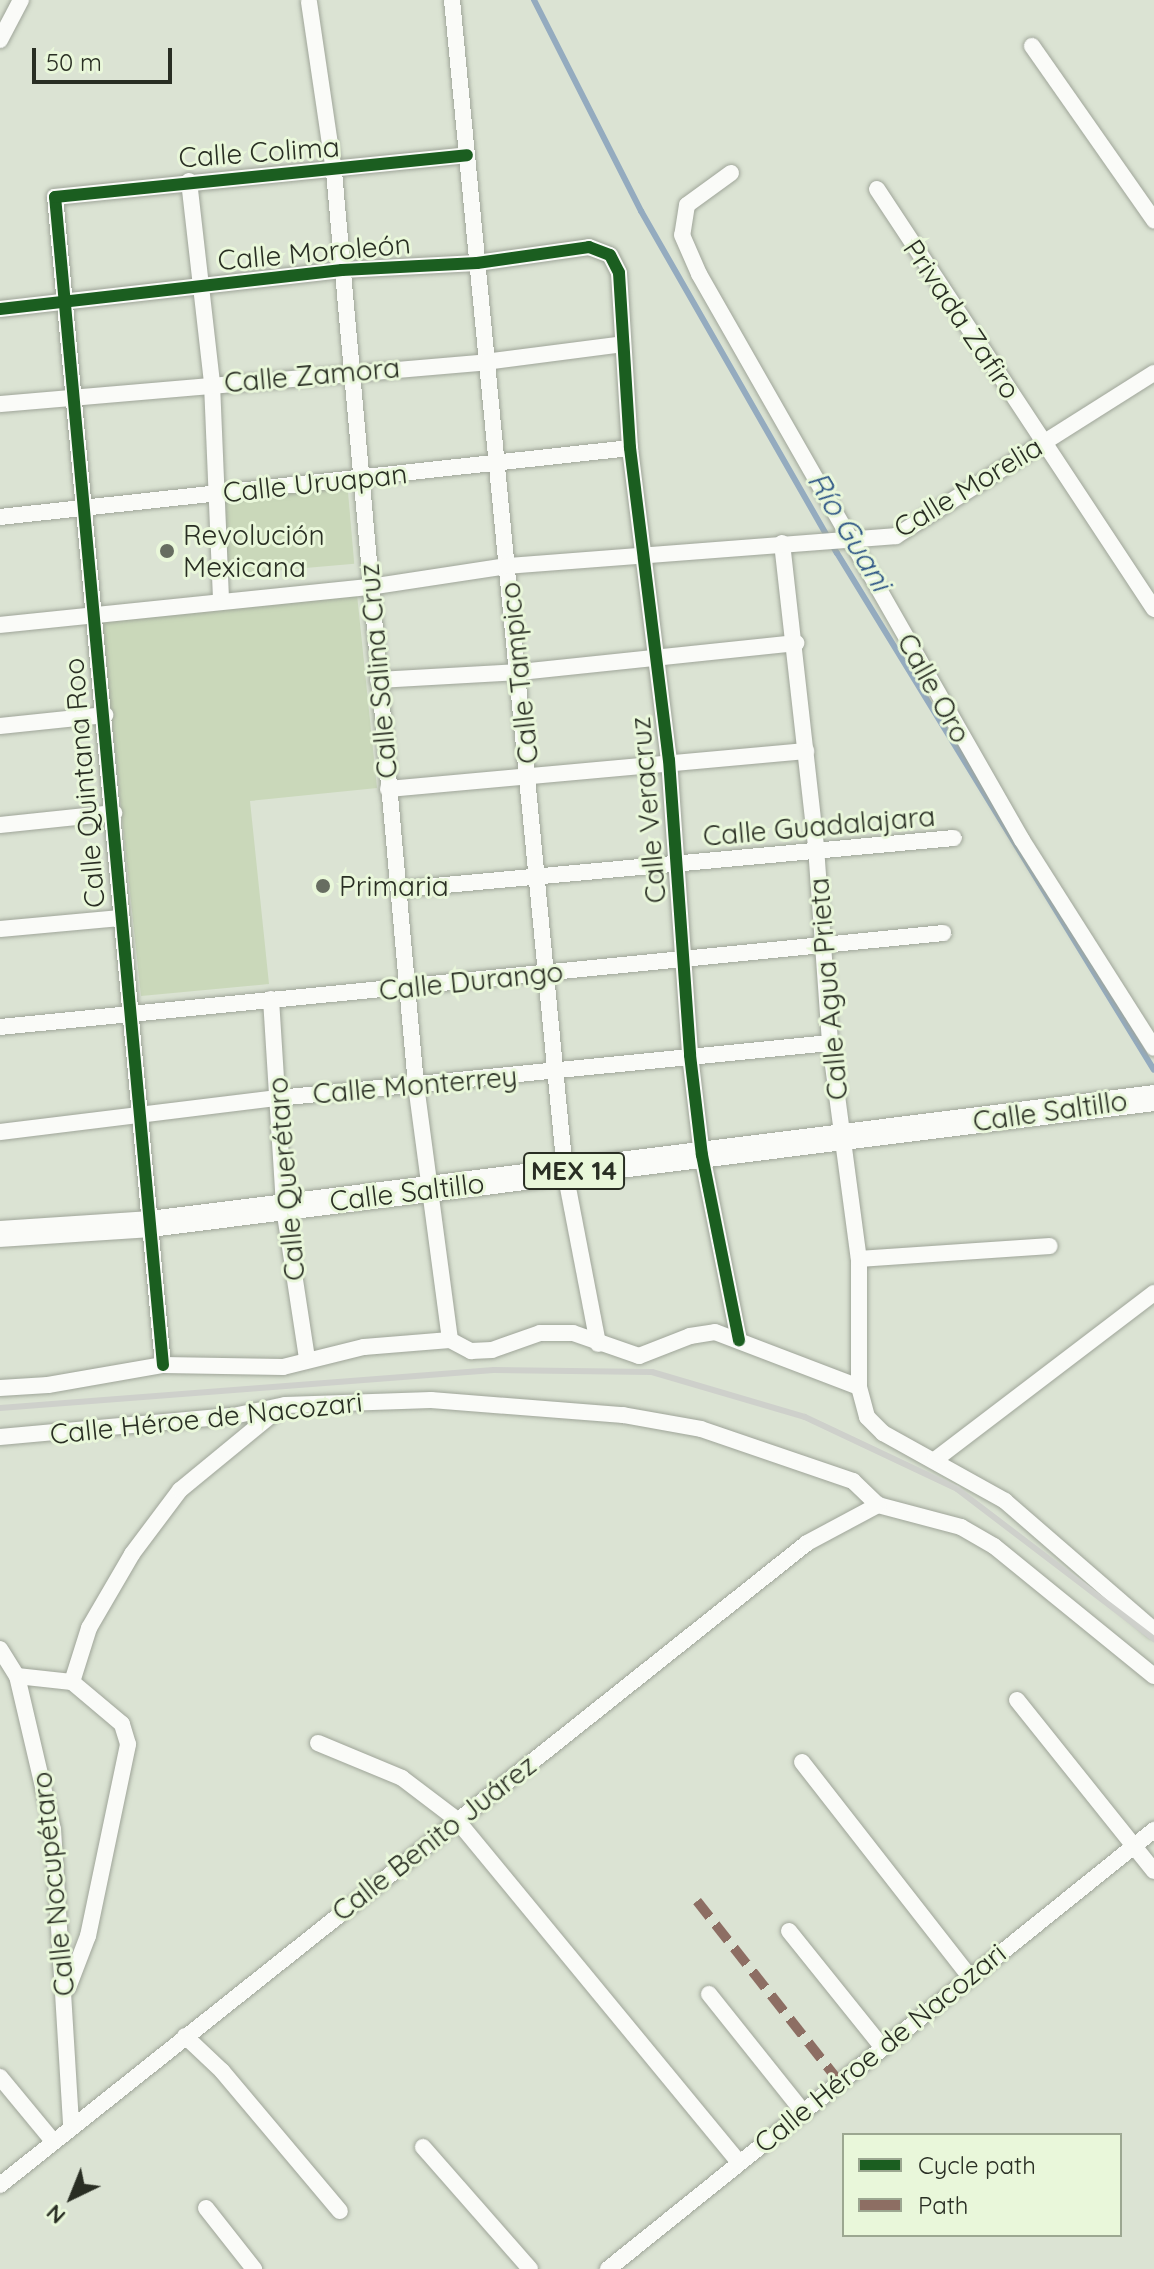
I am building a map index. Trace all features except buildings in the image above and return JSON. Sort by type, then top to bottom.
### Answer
[{"type":"main road","name":"Calle Saltillo","points":[[0,1234],[150,1224],[843,1140],[1150,1098]]},
{"type":"street","points":[[0,40],[21,0]]},
{"type":"street","name":"Calle Tampico","points":[[452,0],[485,362],[520,672],[535,876],[565,1172],[598,1344]]},
{"type":"street","name":"Calle Salina Cruz","points":[[309,2],[334,172],[350,370],[364,478],[370,587],[388,789],[402,889],[416,1085],[450,1340]]},
{"type":"street","points":[[1032,46],[1154,220]]},
{"type":"street","name":"Calle Colima","points":[[55,197],[189,181],[334,172],[467,155]]},
{"type":"street","name":"Calle Oro","points":[[731,173],[687,205],[682,235],[699,274],[845,540],[1022,840],[1154,1048]]},
{"type":"street","points":[[189,181],[212,384],[221,601]]},
{"type":"street","name":"Privada Zafiro","points":[[877,189],[1154,609]]},
{"type":"street","name":"Calle Quintana Roo","points":[[55,197],[91,616],[105,715],[163,1365]]},
{"type":"street","name":"Calle Moroleón","points":[[0,309],[342,270],[477,263],[589,247],[610,255],[619,273]]},
{"type":"street","name":"Calle Veracruz","points":[[619,273],[630,448],[669,760],[690,1055],[702,1155],[739,1340]]},
{"type":"street","name":"Calle Zamora","points":[[0,404],[350,370],[485,362],[623,344]]},
{"type":"street","name":"Calle Morelia","points":[[0,625],[370,587],[507,566],[896,536],[1154,373]]},
{"type":"street","name":"Calle Uruapan","points":[[0,517],[630,448]]},
{"type":"street","name":"Calle Agua Prieta","points":[[788,543],[816,847],[830,1043],[859,1259],[859,1387]]},
{"type":"street","points":[[378,680],[520,672],[796,643]]},
{"type":"street","points":[[0,726],[105,715]]},
{"type":"street","points":[[388,789],[530,777],[669,760],[806,751]]},
{"type":"street","points":[[0,825],[114,813]]},
{"type":"street","name":"Calle Guadalajara","points":[[402,889],[816,847],[954,838]]},
{"type":"street","points":[[0,929],[121,918]]},
{"type":"street","name":"Calle Durango","points":[[0,1027],[271,999],[408,989],[684,957],[943,933]]},
{"type":"street","name":"Calle Querétaro","points":[[271,999],[284,1208],[307,1358]]},
{"type":"street","name":"Calle Monterrey","points":[[0,1132],[278,1098],[830,1043]]},
{"type":"street","points":[[859,1259],[1050,1246]]},
{"type":"street","points":[[936,1459],[1154,1293]]},
{"type":"street","points":[[0,1388],[48,1385],[163,1365],[252,1369],[283,1367],[307,1358],[450,1340],[471,1351],[540,1333],[573,1333],[639,1356],[690,1336],[715,1332],[859,1387],[867,1417],[883,1433],[936,1459],[1005,1501],[1154,1630]]},
{"type":"street","name":"Calle Héroe de Nacozari","points":[[0,1437],[233,1416],[285,1405],[431,1400],[623,1415],[701,1429],[774,1451],[853,1481],[878,1505],[961,1527],[994,1546],[1154,1676]]},
{"type":"street","points":[[72,1682],[89,1628],[132,1554],[180,1490],[285,1405]]},
{"type":"street","name":"Calle Benito Juárez","points":[[0,2185],[456,1819],[807,1543],[878,1505]]},
{"type":"street","name":"Calle Nocupétaro","points":[[0,1649],[17,1676],[47,1788],[66,1994],[71,2127]]},
{"type":"street","points":[[17,1676],[72,1682],[122,1724],[128,1744],[88,1936],[66,1994]]},
{"type":"street","points":[[1017,1700],[1154,1871]]},
{"type":"street","points":[[318,1743],[402,1778],[456,1819],[739,2162]]},
{"type":"street","points":[[802,1762],[969,1976]]},
{"type":"street","name":"Calle Héroe de Nacozari","points":[[608,2269],[1154,1830]]},
{"type":"street","points":[[789,1931],[883,2048]]},
{"type":"street","points":[[709,1994],[804,2113]]},
{"type":"street","points":[[185,2036],[222,2071],[340,2211]]},
{"type":"street","points":[[0,2077],[53,2141]]},
{"type":"street","points":[[423,2147],[530,2269]]},
{"type":"street","points":[[206,2208],[254,2269]]},
{"type":"green space","points":[[347,481],[354,564],[228,575],[220,492]]},
{"type":"green space","points":[[356,585],[377,788],[250,801],[269,984],[141,996],[100,610]]},
{"type":"waterway","name":"Río Guani","points":[[534,0],[641,211],[837,553],[1154,1070]]},
{"type":"railway","points":[[0,1408],[494,1370],[652,1372],[805,1417],[957,1489],[1154,1639]]},
{"type":"marked path","points":[[697,1901],[840,2083]]},
{"type":"cycle path","points":[[163,1365],[55,197],[467,155]]},
{"type":"cycle path","points":[[0,309],[342,270],[477,263],[589,247],[610,255],[619,273],[630,448],[669,760],[690,1055],[702,1155],[739,1340]]},
{"type":"place","name":"Revolución Mexicana","points":[[167,551]]},
{"type":"place","name":"Primaria","points":[[323,886]]}]
